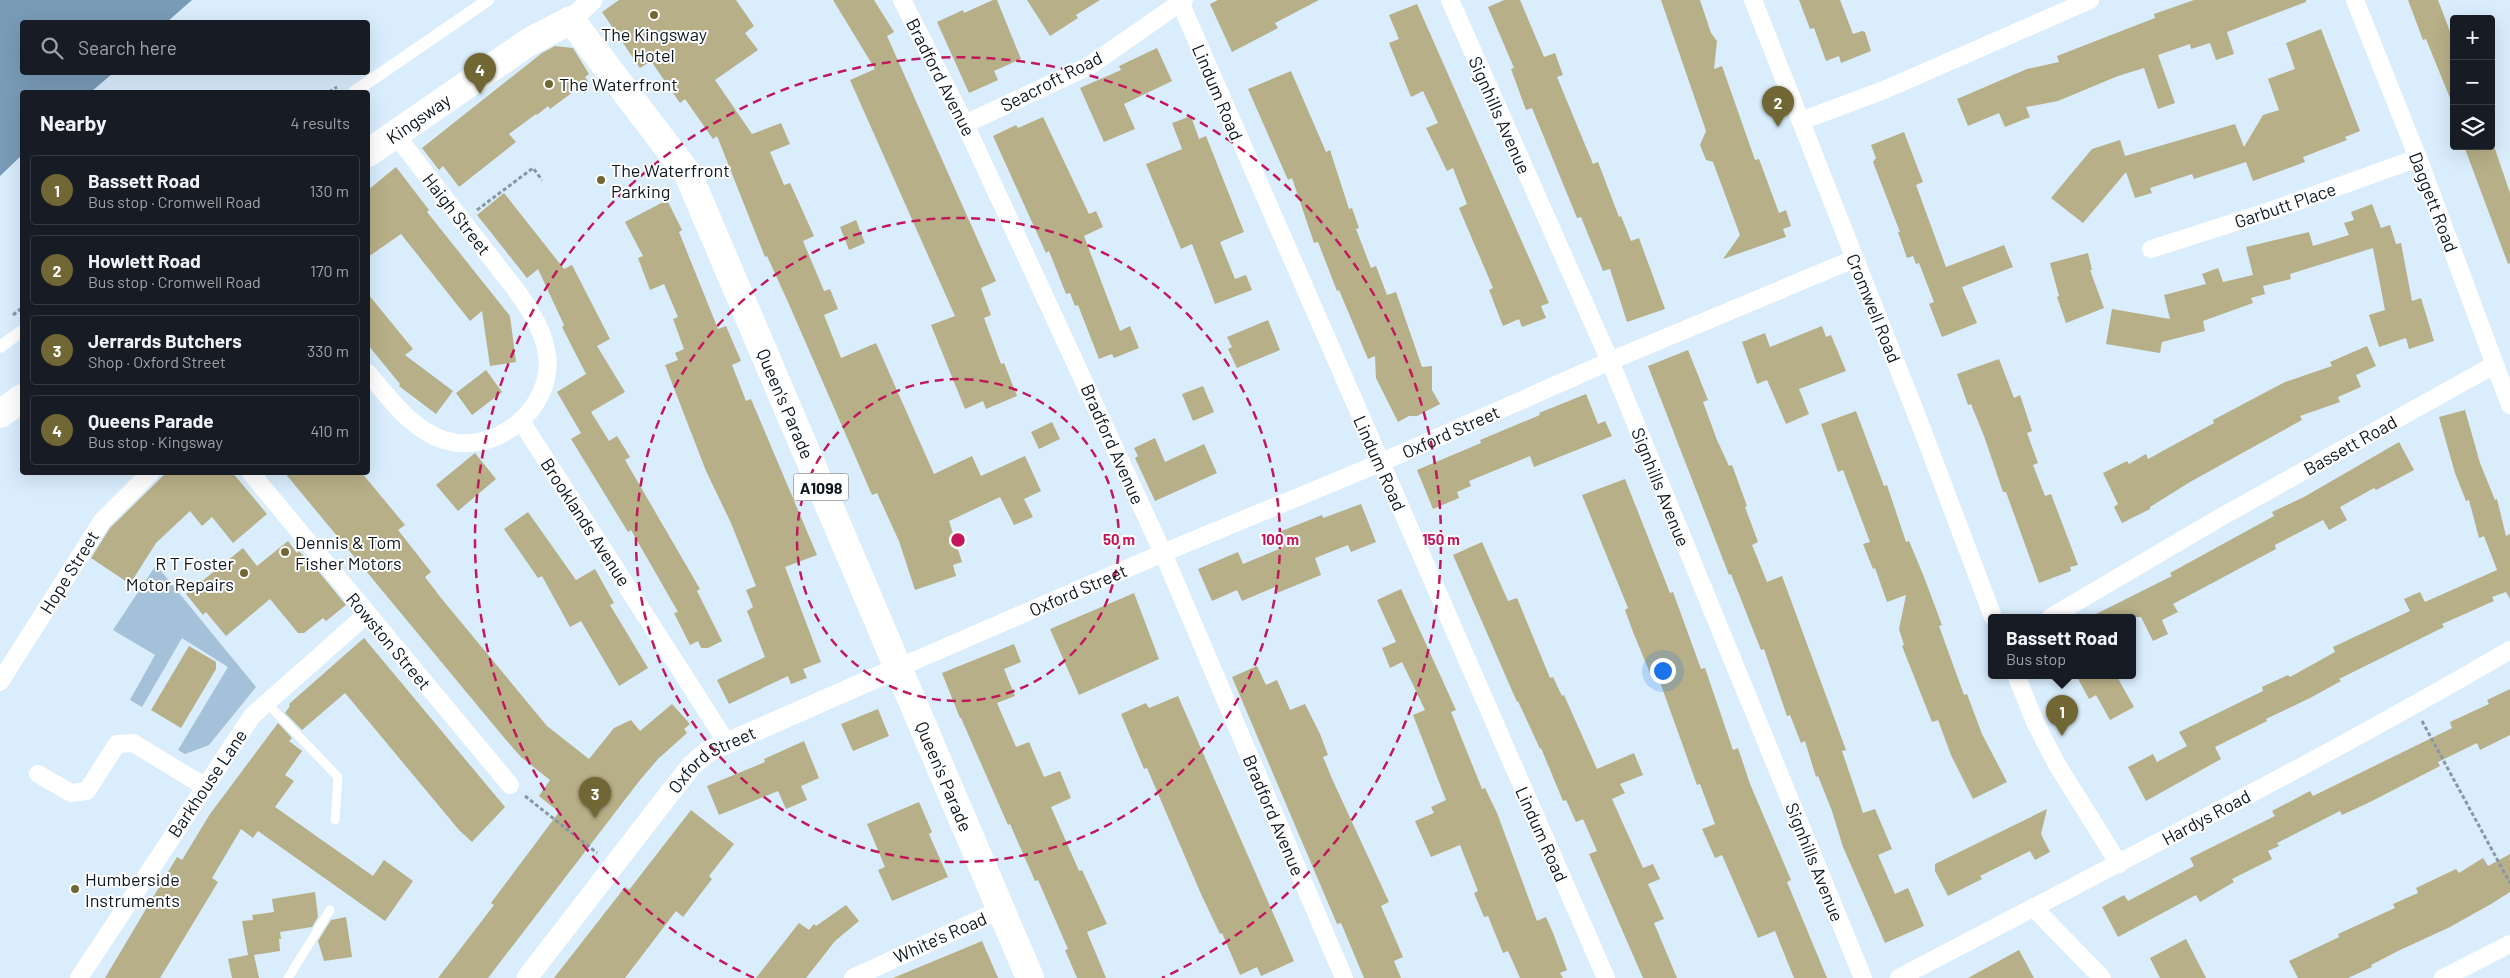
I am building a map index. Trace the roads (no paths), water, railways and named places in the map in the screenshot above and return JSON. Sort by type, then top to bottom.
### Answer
[{"type":"main road","name":"Kingsway","points":[[370,152],[529,42],[571,20]]},
{"type":"main road","name":"Queen's Parade","points":[[571,20],[688,174],[1030,978]]},
{"type":"main road","points":[[0,414],[20,399]]},
{"type":"street","points":[[357,90],[488,0]]},
{"type":"street","name":"Kingsway","points":[[571,20],[592,0]]},
{"type":"street","name":"Bradford Avenue","points":[[902,0],[965,124],[1163,553],[1344,978]]},
{"type":"street","name":"Signhills Avenue","points":[[1450,0],[1610,362],[1863,978]]},
{"type":"street","name":"Cromwell Road","points":[[1753,0],[1992,614]]},
{"type":"street","points":[[1801,121],[1884,90],[2090,0]]},
{"type":"street","name":"Daggett Road","points":[[2355,0],[2418,158],[2510,405]]},
{"type":"street","name":"Seacroft Road","points":[[965,124],[1089,66],[1182,1]]},
{"type":"street","name":"Lindum Road","points":[[1182,1],[1380,463],[1606,978]]},
{"type":"street","name":"Haigh Street","points":[[395,134],[519,294],[543,334],[547,358],[545,381],[536,403],[521,421]]},
{"type":"street","name":"Garbutt Place","points":[[2151,249],[2270,211],[2418,158]]},
{"type":"street","name":"Oxford Street","points":[[526,978],[691,766],[707,752],[1163,553],[1380,463],[1610,362],[1854,260]]},
{"type":"street","points":[[0,347],[20,332]]},
{"type":"street","name":"Bassett Road","points":[[2056,614],[2221,517],[2494,365]]},
{"type":"street","points":[[370,375],[420,428],[444,440],[472,443],[498,436],[521,421]]},
{"type":"street","name":"Brooklands Avenue","points":[[521,421],[727,742]]},
{"type":"street","name":"Hope Street","points":[[0,682],[102,521],[148,475]]},
{"type":"street","name":"Rowston Street","points":[[252,475],[510,785]]},
{"type":"street","name":"Barkhouse Lane","points":[[81,977],[204,786],[252,716],[366,614]]},
{"type":"street","name":"Hardys Road","points":[[1899,978],[2119,864],[2414,706],[2510,650]]},
{"type":"street","points":[[2018,679],[2034,722],[2056,763],[2119,864]]},
{"type":"street","points":[[38,774],[71,793],[87,791],[117,744],[133,743],[204,786]]},
{"type":"street","points":[[2033,907],[2102,978]]},
{"type":"street","name":"White's Road","points":[[853,978],[1000,910]]},
{"type":"street","points":[[2443,978],[2510,944]]},
{"type":"lane","points":[[266,702],[338,777],[335,820]]},
{"type":"lane","points":[[288,978],[330,910]]},
{"type":"place","name":"The Kingsway Hotel","points":[[654,15]]},
{"type":"place","name":"The Waterfront","points":[[549,84]]},
{"type":"place","name":"Queens Parade","points":[[480,94]]},
{"type":"place","name":"Howlett Road","points":[[1778,127]]},
{"type":"place","name":"The Waterfront Parking","points":[[601,180]]},
{"type":"place","name":"Dennis & Tom Fisher Motors","points":[[285,552]]},
{"type":"place","name":"R T Foster Motor Repairs","points":[[244,573]]},
{"type":"place","name":"Bassett Road","points":[[2062,736]]},
{"type":"place","name":"Jerrards Butchers","points":[[595,818]]},
{"type":"place","name":"Humberside Instruments","points":[[75,889]]}]
